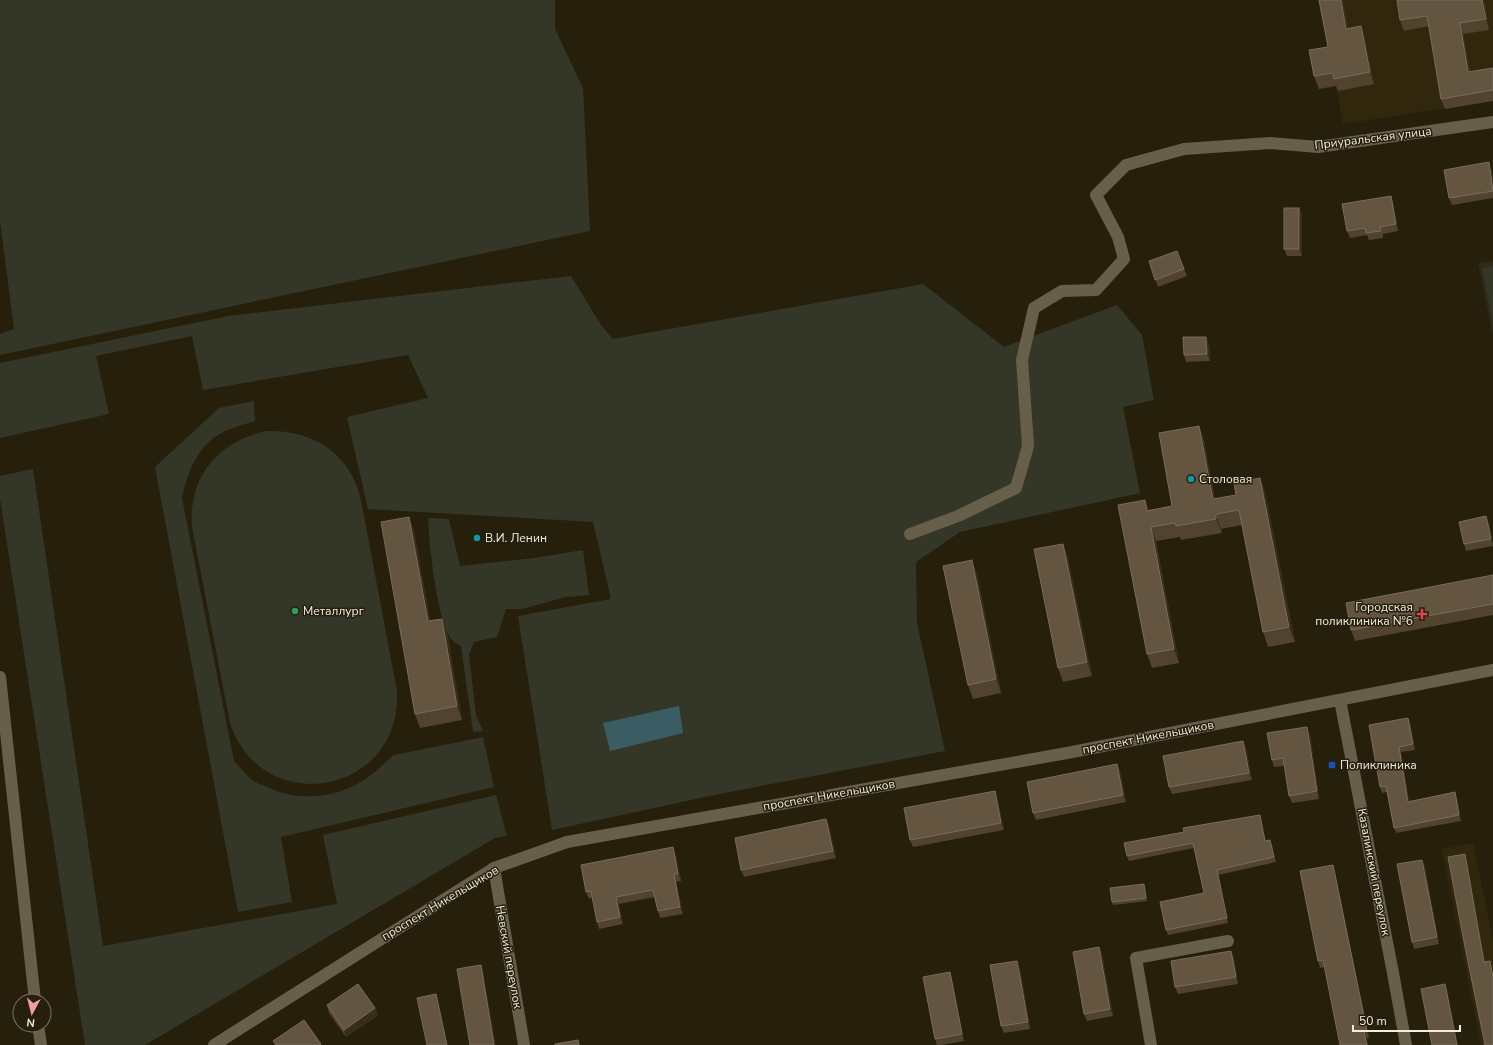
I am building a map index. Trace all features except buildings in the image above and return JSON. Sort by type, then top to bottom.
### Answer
[{"type":"street","name":"Приуральская улица","points":[[910,534],[958,516],[1016,488],[1028,446],[1022,360],[1034,308],[1062,291],[1096,290],[1124,258],[1118,237],[1096,195],[1126,165],[1184,149],[1270,143],[1318,147],[1493,122]]},
{"type":"street","name":"проспект Никельщиков","points":[[214,1045],[494,868],[567,842],[1059,754],[1493,670]]},
{"type":"street","points":[[0,677],[34,993]]},
{"type":"street","name":"Казалинский переулок","points":[[1340,700],[1394,973],[1406,1045]]},
{"type":"street","name":"Невский переулок","points":[[494,868],[524,1045]]},
{"type":"street","points":[[1152,1045],[1136,958],[1228,941]]},
{"type":"street","points":[[39,1033],[41,1045]]},
{"type":"shaded area","points":[[1321,0],[1493,0],[1493,101],[1343,124]]},
{"type":"shaded area","points":[[1493,261],[1493,335],[1478,263]]},
{"type":"shaded area","points":[[1473,843],[1493,940],[1493,1045],[1481,1045],[1442,849]]},
{"type":"green space","points":[[0,0],[555,0],[555,29],[583,88],[590,231],[0,355],[0,334],[14,329],[0,220]]},
{"type":"green space","points":[[1493,266],[1493,323],[1482,268]]},
{"type":"green space","points":[[571,276],[601,325],[613,339],[923,284],[1004,347],[1117,305],[1142,335],[1154,400],[1123,407],[1140,493],[960,532],[916,562],[917,623],[945,751],[719,794],[552,830],[518,616],[611,599],[593,522],[368,509],[347,417],[428,398],[408,355],[203,390],[192,336],[96,356],[109,414],[0,438],[0,363],[228,316]]},
{"type":"green space","points":[[254,401],[255,421],[225,431],[216,436],[201,451],[187,478],[182,498],[234,761],[254,782],[261,785],[293,795],[320,796],[347,789],[359,783],[374,773],[394,755],[483,737],[494,787],[281,837],[292,902],[238,912],[155,467],[219,408]]},
{"type":"green space","name":"Металлург","points":[[267,431],[300,435],[314,440],[339,457],[348,469],[356,484],[361,500],[397,691],[393,726],[378,754],[355,772],[327,782],[298,783],[270,774],[247,754],[230,723],[192,527],[192,509],[195,492],[201,477],[210,464],[234,443]]},
{"type":"green space","points":[[33,469],[103,946],[337,904],[323,835],[496,795],[507,836],[495,838],[145,1045],[85,1045],[0,499],[0,476]]},
{"type":"green space","points":[[428,518],[449,519],[460,566],[534,558],[583,550],[589,595],[566,597],[522,609],[506,609],[497,637],[474,642],[469,655],[476,715],[483,731],[473,732],[461,646],[453,641],[447,632],[442,618],[435,582]]},
{"type":"water","points":[[679,706],[683,733],[610,751],[603,723]]},
{"type":"place","name":"Столовая","points":[[1191,479]]},
{"type":"place","name":"В.И. Ленин","points":[[477,538]]},
{"type":"place","name":"Металлург","points":[[295,611]]},
{"type":"place","name":"Городская поликлиника №6","points":[[1422,614]]},
{"type":"place","name":"Поликлиника","points":[[1332,765]]}]
